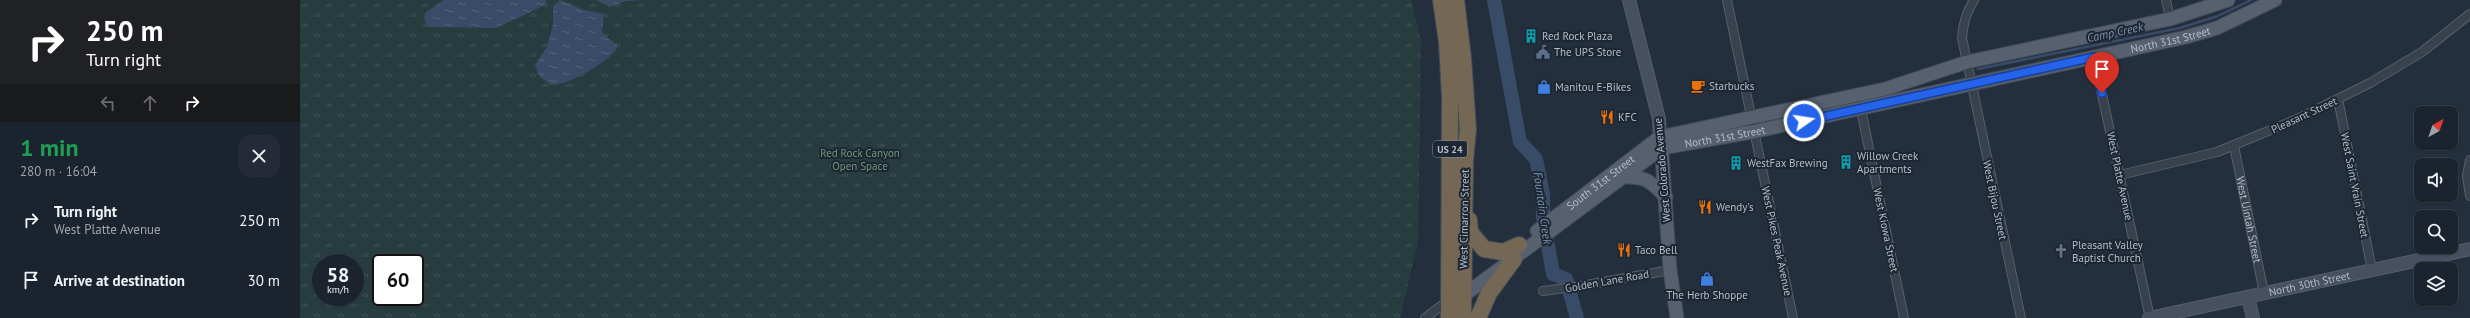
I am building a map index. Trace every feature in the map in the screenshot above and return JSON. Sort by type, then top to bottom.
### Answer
[{"type":"highway","name":"West Cimarron Street","points":[[1441,0],[1447,42],[1458,294],[1463,318]]},
{"type":"highway","name":"West Cimarron Street","points":[[1449,318],[1458,294],[1468,128],[1463,58],[1456,0]]},
{"type":"highway","points":[[1465,161],[1470,232],[1484,249],[1503,252],[1525,246]]},
{"type":"highway","points":[[1478,318],[1489,294],[1525,246]]},
{"type":"main road","name":"West Colorado Avenue","points":[[1629,0],[1659,119],[1666,197],[1670,270],[1677,318]]},
{"type":"main road","name":"North 31st Street","points":[[1751,118],[1858,95],[1967,62],[2170,19],[2228,0]]},
{"type":"main road","name":"North 31st Street","points":[[1661,142],[1754,131],[2201,33],[2217,28],[2275,0]]},
{"type":"main road","name":"South 31st Street","points":[[1458,294],[1525,246],[1661,142],[1751,118]]},
{"type":"main road","name":"South 31st Street","points":[[1559,220],[1623,177],[1661,142]]},
{"type":"main road","points":[[1623,177],[1640,176],[1651,182],[1666,197]]},
{"type":"main road","name":"North 30th Street","points":[[2149,318],[2470,249]]},
{"type":"main road","points":[[2248,297],[2253,318]]},
{"type":"street","name":"West Pikes Peak Avenue","points":[[1727,0],[1793,318]]},
{"type":"street","name":"West Bijou Street","points":[[1974,0],[1967,10],[1963,23],[1962,38],[1970,83],[2021,318]]},
{"type":"street","points":[[2166,0],[2170,19]]},
{"type":"street","name":"Pleasant Street","points":[[2120,175],[2205,156],[2234,146],[2338,100],[2422,52],[2470,14]]},
{"type":"street","name":"West Platte Avenue","points":[[2094,57],[2149,318]]},
{"type":"street","name":"West Kiowa Street","points":[[1858,95],[1904,318]]},
{"type":"street","name":"West Saint Vrain Street","points":[[2338,100],[2372,270]]},
{"type":"street","name":"West Uintah Street","points":[[2234,146],[2264,293]]},
{"type":"street","points":[[2470,160],[2467,176],[2470,196]]},
{"type":"street","name":"Golden Lane Road","points":[[1543,290],[1580,287],[1670,270]]},
{"type":"street","name":"South 31st Street","points":[[1425,318],[1458,294]]},
{"type":"green space","name":"Red Rock Canyon Open Space","points":[[300,0],[1411,0],[1421,41],[1418,242],[1400,318],[300,318]]},
{"type":"water","points":[[444,0],[546,0],[546,4],[496,28],[429,27],[424,19],[425,13]]},
{"type":"water","points":[[560,0],[584,10],[604,14],[602,33],[618,46],[607,59],[588,72],[567,81],[551,85],[539,76],[535,65],[547,47],[553,24],[553,6]]},
{"type":"water","points":[[596,0],[644,0],[626,1],[610,7]]},
{"type":"waterway","name":"Fountain Creek","points":[[1494,0],[1520,142],[1536,159],[1543,194],[1543,217],[1553,274],[1566,279],[1577,318]]},
{"type":"waterway","name":"Camp Creek","points":[[1978,69],[2180,28],[2218,16],[2251,0]]},
{"type":"place","name":"Red Rock Plaza","points":[[1531,36]]},
{"type":"place","name":"The UPS Store","points":[[1543,52]]},
{"type":"place","name":"Starbucks","points":[[1698,86]]},
{"type":"place","name":"Manitou E-Bikes","points":[[1544,87]]},
{"type":"place","name":"KFC","points":[[1607,117]]},
{"type":"place","name":"Willow Creek Apartments","points":[[1846,162]]},
{"type":"place","name":"WestFax Brewing","points":[[1736,163]]},
{"type":"place","name":"Wendy's","points":[[1705,207]]},
{"type":"place","name":"Taco Bell","points":[[1624,250]]},
{"type":"place","name":"Pleasant Valley Baptist Church","points":[[2061,251]]},
{"type":"place","name":"The Herb Shoppe","points":[[1707,279]]},
{"type":"route","points":[[1804,121],[1970,83],[2094,57],[2102,93]]}]
